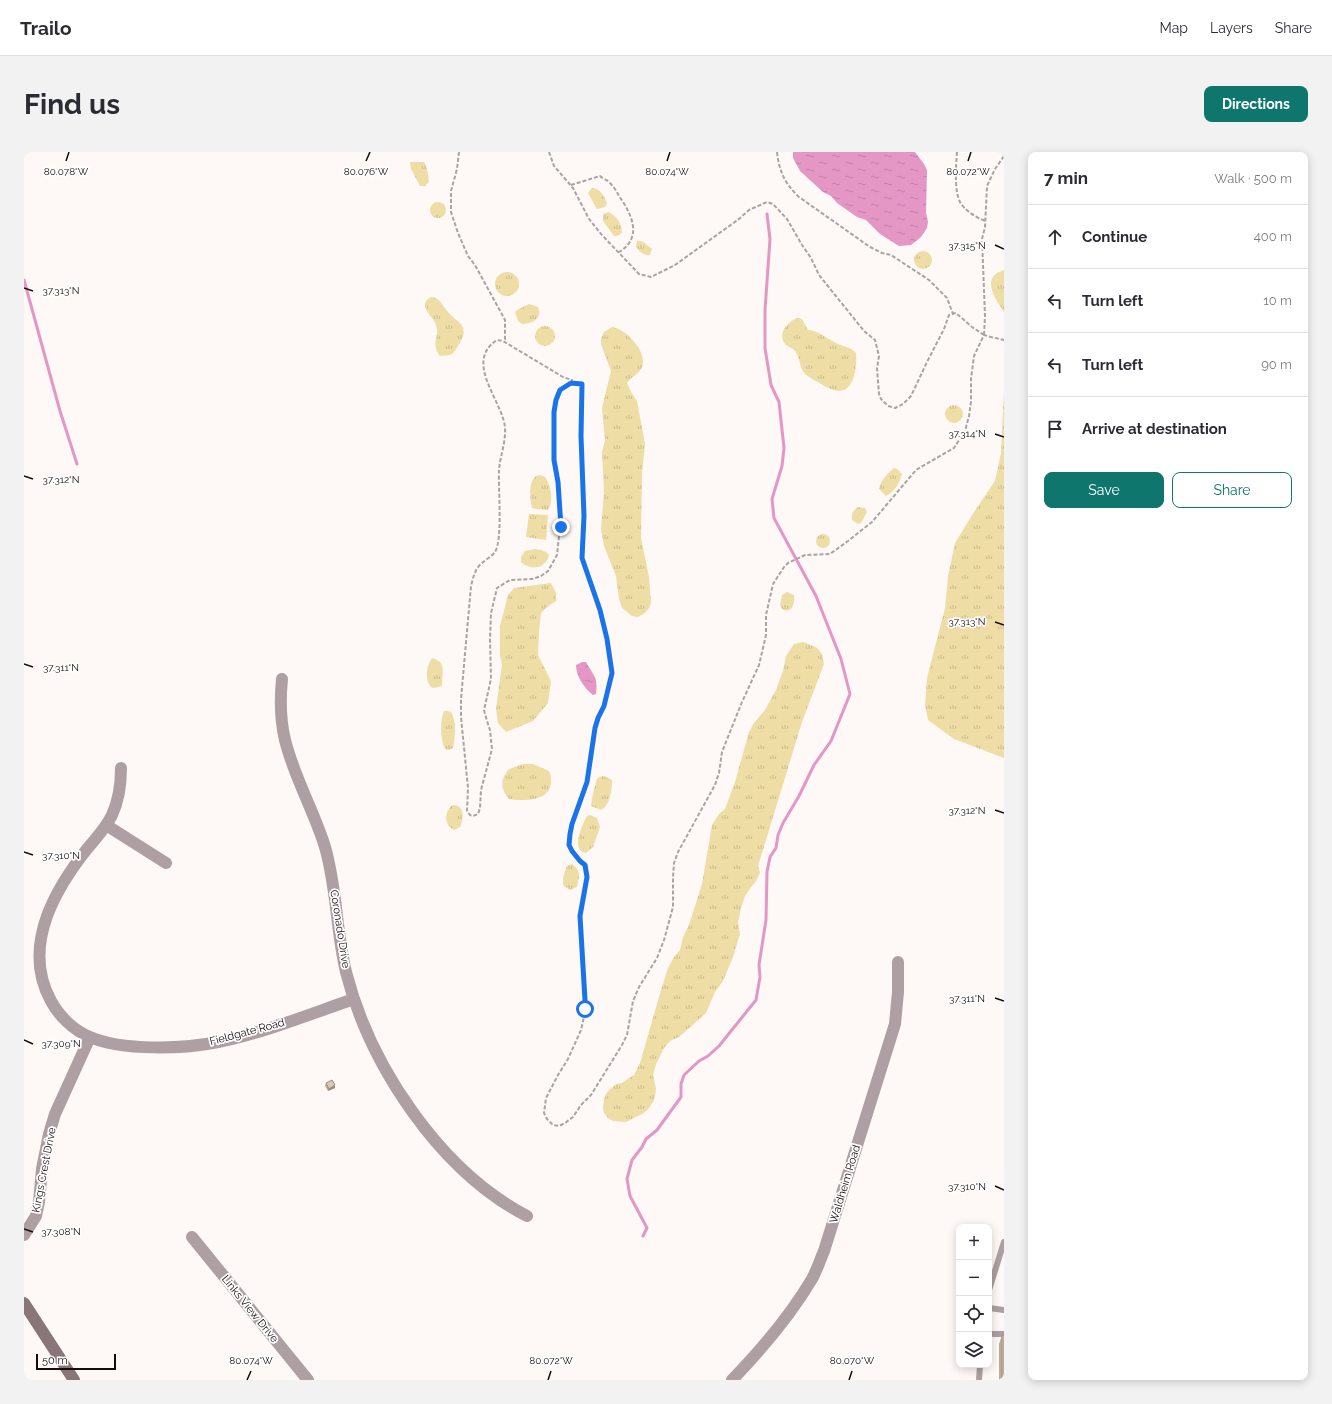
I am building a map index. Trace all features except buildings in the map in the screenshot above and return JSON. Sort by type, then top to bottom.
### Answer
[{"type":"street","name":"Coronado Drive","points":[[282,678],[280,699],[286,740],[293,764],[327,853],[340,943],[354,999],[368,1034],[388,1074],[420,1122],[448,1156],[499,1200],[527,1216]]},
{"type":"street","name":"Fieldgate Road","points":[[121,768],[121,783],[112,815],[71,871],[47,916],[42,935],[39,951],[42,982],[54,1007],[64,1019],[76,1029],[90,1037],[105,1042],[123,1045],[157,1047],[191,1046],[218,1042],[274,1026],[354,999]]},
{"type":"street","points":[[106,825],[166,863]]},
{"type":"street","name":"Waldheim Road","points":[[732,1380],[760,1351],[786,1318],[812,1278],[824,1251],[895,1024],[898,992],[898,962]]},
{"type":"street","name":"Kings Crest Drive","points":[[24,1235],[36,1216],[39,1202],[42,1169],[49,1134],[55,1114],[90,1037]]},
{"type":"street","name":"Links View Drive","points":[[192,1237],[308,1380]]},
{"type":"street","points":[[24,1303],[74,1380]]},
{"type":"lane","points":[[992,1280],[1004,1242]]},
{"type":"lane","points":[[992,1308],[1004,1310]]},
{"type":"lane","points":[[992,1334],[1004,1334]]},
{"type":"lane","points":[[979,1380],[980,1368]]},
{"type":"path","points":[[459,152],[457,169],[451,191],[451,212],[468,256],[475,265],[505,320],[505,339],[503,342]]},
{"type":"path","points":[[549,152],[554,166],[571,186],[585,209],[589,219],[610,245],[639,274],[651,277],[675,265],[739,220],[749,210],[766,202],[773,204],[787,219],[811,258],[819,275],[864,331],[875,340],[878,356],[877,368],[879,394],[881,399],[888,406],[895,408],[903,404],[911,396],[944,329],[949,315],[956,313],[972,328],[984,335],[991,338],[1004,340]]},
{"type":"path","points":[[777,152],[778,163],[789,188],[799,197],[870,247],[882,253],[891,255],[929,280],[947,298],[953,314]]},
{"type":"path","points":[[958,152],[956,163],[957,189],[960,202],[973,215],[985,221]]},
{"type":"path","points":[[571,383],[572,380],[563,377],[497,340],[488,347],[484,355],[484,366],[488,384],[505,428],[499,475],[499,537],[495,552],[479,565],[473,576],[461,699],[462,736],[468,788],[467,811],[473,816],[478,814],[480,808],[481,790],[492,749],[491,735],[484,710],[491,679],[490,639],[491,613],[494,596],[497,588],[510,580],[532,579],[548,572],[557,556],[561,527],[558,482],[554,460],[554,412],[556,400],[560,390],[571,383],[582,384],[581,430],[584,516],[582,558],[600,610],[607,639],[612,673],[604,706],[595,728],[587,782],[572,824],[570,834],[569,845],[572,851],[585,865],[587,870],[580,916],[585,1000],[584,1017],[581,1030],[568,1059],[546,1098],[544,1113],[547,1119],[554,1125],[558,1126],[573,1117],[581,1105],[591,1095],[620,1050],[627,1035],[633,1001],[639,987],[657,958],[670,920],[676,857],[684,838],[700,813],[714,786],[719,773],[722,752],[742,702],[759,666],[766,635],[766,615],[773,584],[788,563],[805,555],[830,554],[872,522],[916,470],[954,448],[965,431],[971,402],[971,379],[974,356],[984,335],[985,316],[982,239],[985,221],[987,186],[995,169],[1004,156]]},
{"type":"path","points":[[571,186],[600,176],[610,183],[631,217],[634,231],[626,247],[618,252]]},
{"type":"green space","points":[[410,162],[424,162],[429,182],[425,186],[420,186],[411,169]]},
{"type":"green space","points":[[592,188],[600,191],[607,204],[605,207],[597,209],[588,193]]},
{"type":"green space","points":[[438,202],[444,204],[446,210],[444,216],[438,218],[432,216],[430,210],[432,204]]},
{"type":"green space","points":[[609,212],[617,218],[621,226],[622,233],[617,236],[614,236],[603,221],[603,214]]},
{"type":"green space","points":[[637,241],[642,241],[652,249],[650,255],[644,254],[636,247]]},
{"type":"green space","points":[[923,251],[929,254],[932,260],[929,266],[923,269],[917,266],[914,260],[917,254]]},
{"type":"green space","points":[[1004,270],[1004,312],[994,295],[991,283],[997,273]]},
{"type":"green space","points":[[507,272],[516,275],[519,284],[516,293],[507,296],[498,293],[495,284],[498,275]]},
{"type":"green space","points":[[431,297],[439,300],[462,326],[464,333],[462,340],[451,355],[440,356],[437,351],[435,344],[437,334],[436,325],[425,308],[426,301]]},
{"type":"green space","points":[[529,304],[538,307],[538,318],[533,322],[522,324],[518,321],[515,312]]},
{"type":"green space","points":[[798,318],[802,319],[808,330],[818,333],[837,344],[851,349],[856,353],[854,377],[848,387],[844,390],[834,390],[805,374],[797,353],[785,344],[782,336],[785,328]]},
{"type":"green space","points":[[545,326],[552,329],[555,336],[552,343],[545,346],[538,343],[535,336],[538,329]]},
{"type":"green space","points":[[612,327],[623,332],[634,342],[639,348],[643,361],[641,370],[627,383],[637,401],[645,444],[642,474],[641,538],[649,577],[651,603],[645,613],[638,617],[632,616],[622,608],[619,599],[616,576],[604,546],[601,529],[604,492],[602,452],[605,440],[602,408],[611,371],[601,344],[601,338],[604,332]]},
{"type":"green space","points":[[1004,389],[1004,758],[954,739],[928,720],[925,705],[927,678],[945,608],[948,576],[955,543],[995,481],[1001,453]]},
{"type":"green space","points":[[950,405],[958,405],[963,410],[961,421],[958,423],[950,423],[945,418],[945,410]]},
{"type":"green space","points":[[894,468],[902,474],[894,490],[886,496],[879,489],[885,477]]},
{"type":"green space","points":[[540,475],[545,477],[550,489],[551,502],[548,510],[532,508],[530,495],[531,487],[533,479]]},
{"type":"green space","points":[[858,507],[865,508],[867,512],[861,523],[858,524],[852,520],[852,516]]},
{"type":"green space","points":[[529,514],[548,515],[546,540],[526,537]]},
{"type":"green space","points":[[820,534],[826,534],[830,538],[830,544],[826,548],[820,548],[816,544],[816,538]]},
{"type":"green space","points":[[535,549],[544,551],[549,555],[545,563],[537,567],[529,567],[521,562],[521,557],[525,551]]},
{"type":"green space","points":[[551,583],[556,593],[556,601],[541,613],[538,655],[551,681],[548,703],[533,721],[506,732],[498,723],[496,709],[502,665],[500,655],[500,626],[508,595],[514,588]]},
{"type":"green space","points":[[787,592],[794,595],[794,601],[790,609],[785,610],[782,609],[780,605],[782,595]]},
{"type":"green space","points":[[803,642],[816,647],[822,654],[824,664],[802,722],[758,866],[760,873],[745,896],[741,908],[738,922],[740,934],[733,957],[723,981],[715,992],[706,1013],[679,1037],[670,1041],[664,1048],[656,1064],[653,1075],[656,1089],[653,1102],[649,1108],[644,1113],[626,1122],[613,1121],[604,1113],[604,1099],[607,1092],[616,1084],[622,1083],[634,1075],[640,1063],[668,968],[680,950],[683,937],[689,925],[702,884],[712,825],[719,814],[725,809],[735,782],[749,732],[754,723],[765,710],[776,690],[783,671],[786,656],[794,644]]},
{"type":"green space","points":[[432,658],[440,662],[443,668],[442,686],[434,688],[429,684],[427,677],[429,664]]},
{"type":"green space","points":[[444,711],[451,712],[455,725],[453,748],[449,750],[445,749],[441,735]]},
{"type":"green space","points":[[523,764],[533,764],[549,771],[551,775],[551,783],[546,794],[541,797],[528,800],[509,799],[504,792],[502,784],[504,776],[509,769]]},
{"type":"green space","points":[[604,776],[612,780],[612,788],[607,805],[601,810],[591,806],[597,779]]},
{"type":"green space","points":[[452,805],[459,807],[463,816],[460,827],[454,830],[448,825],[446,819],[449,808]]},
{"type":"green space","points":[[590,815],[597,818],[600,827],[593,847],[586,853],[581,851],[578,843],[582,826],[587,816]]},
{"type":"green space","points":[[572,864],[579,872],[579,877],[577,887],[570,890],[563,885],[563,877],[567,866]]},
{"type":"water","points":[[793,152],[915,152],[927,170],[927,228],[921,237],[911,245],[899,246],[880,234],[866,220],[857,217],[837,203],[831,196],[823,192],[800,171],[793,158]]},
{"type":"water","points":[[586,662],[595,677],[596,694],[593,695],[590,692],[579,677],[576,665]]},
{"type":"waterway","points":[[643,1236],[647,1228],[630,1196],[627,1179],[632,1160],[646,1139],[657,1130],[681,1097],[681,1084],[684,1075],[699,1061],[708,1056],[719,1046],[756,1000],[760,977],[759,965],[766,920],[767,872],[770,857],[776,848],[778,835],[783,823],[799,796],[814,765],[831,741],[850,694],[841,659],[816,596],[774,518],[772,499],[782,466],[784,448],[779,402],[771,385],[765,348],[765,310],[770,239],[767,214]]},
{"type":"waterway","points":[[24,280],[60,411],[77,464]]},
{"type":"route","points":[[561,527],[558,482],[553,450],[554,412],[556,400],[560,390],[571,383],[582,384],[581,436],[584,516],[582,558],[600,610],[612,665],[611,681],[604,706],[595,728],[587,782],[572,824],[569,845],[580,861],[585,865],[587,870],[580,916],[584,968],[585,1009]]}]
